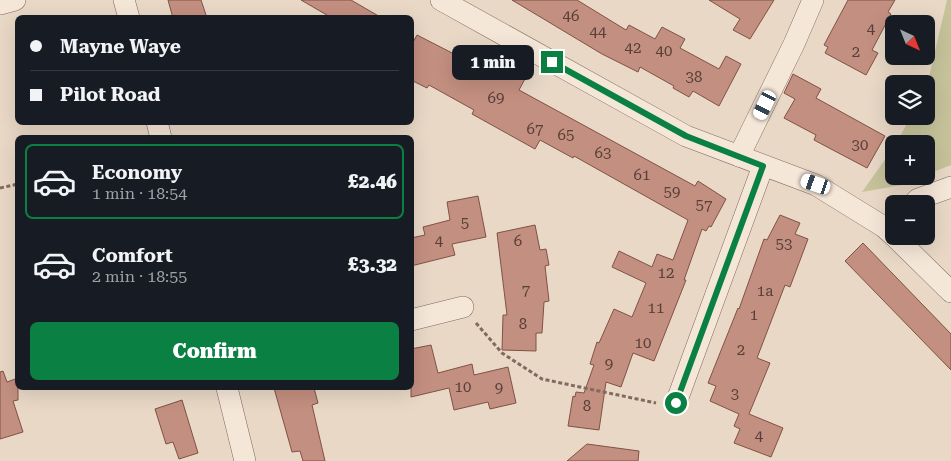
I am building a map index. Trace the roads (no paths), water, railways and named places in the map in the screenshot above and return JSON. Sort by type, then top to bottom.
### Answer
[{"type":"street","points":[[0,4],[15,0]]},
{"type":"street","points":[[124,0],[128,15]]},
{"type":"street","points":[[739,156],[814,0]]},
{"type":"street","points":[[448,2],[686,136],[816,184],[885,226]]},
{"type":"street","points":[[676,403],[763,166]]},
{"type":"street","points":[[931,195],[951,187]]},
{"type":"street","points":[[906,245],[951,292]]},
{"type":"street","points":[[414,319],[463,307]]},
{"type":"street","points":[[227,390],[245,461]]}]
